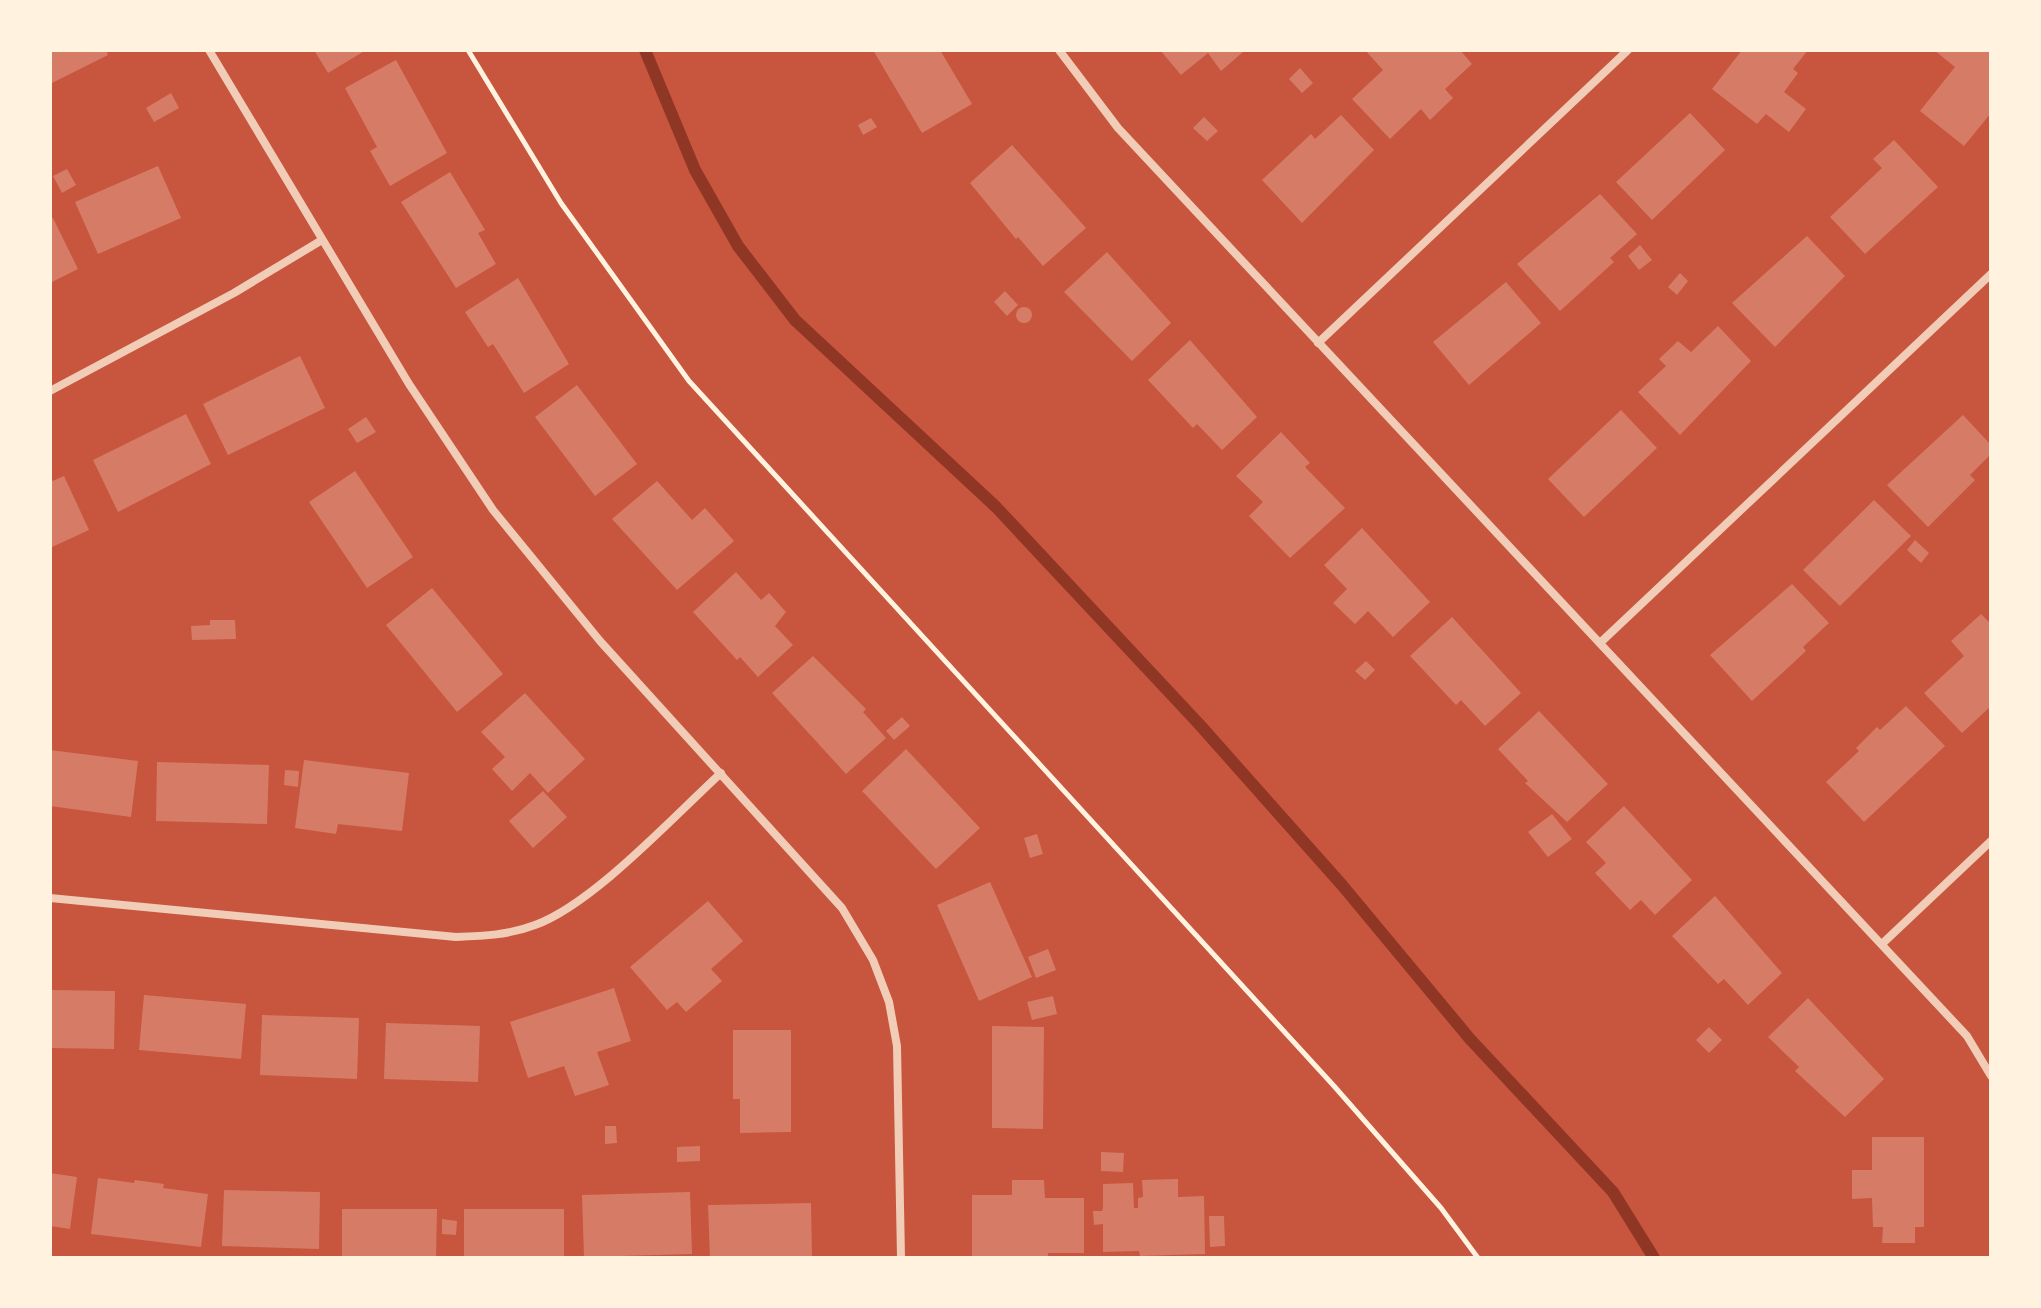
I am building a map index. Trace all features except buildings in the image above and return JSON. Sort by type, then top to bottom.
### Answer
[{"type":"street","points":[[209,50],[409,384],[493,510],[572,609],[842,908],[873,960],[889,1002],[897,1046],[901,1258]]},
{"type":"street","points":[[1059,50],[1118,128],[1883,943],[1967,1036],[1991,1076]]},
{"type":"street","points":[[1318,343],[1628,50]]},
{"type":"street","points":[[50,391],[234,293],[322,240]]},
{"type":"street","points":[[1600,643],[1991,274]]},
{"type":"street","points":[[50,898],[456,937],[501,935],[537,925],[570,908],[721,773]]},
{"type":"street","points":[[1883,943],[1991,841]]},
{"type":"path","points":[[468,50],[561,203],[689,381],[1324,1075],[1441,1208],[1478,1258]]},
{"type":"waterway","points":[[645,50],[695,170],[738,246],[795,320],[996,507],[1199,724],[1342,885],[1470,1039],[1613,1192],[1654,1258]]}]
